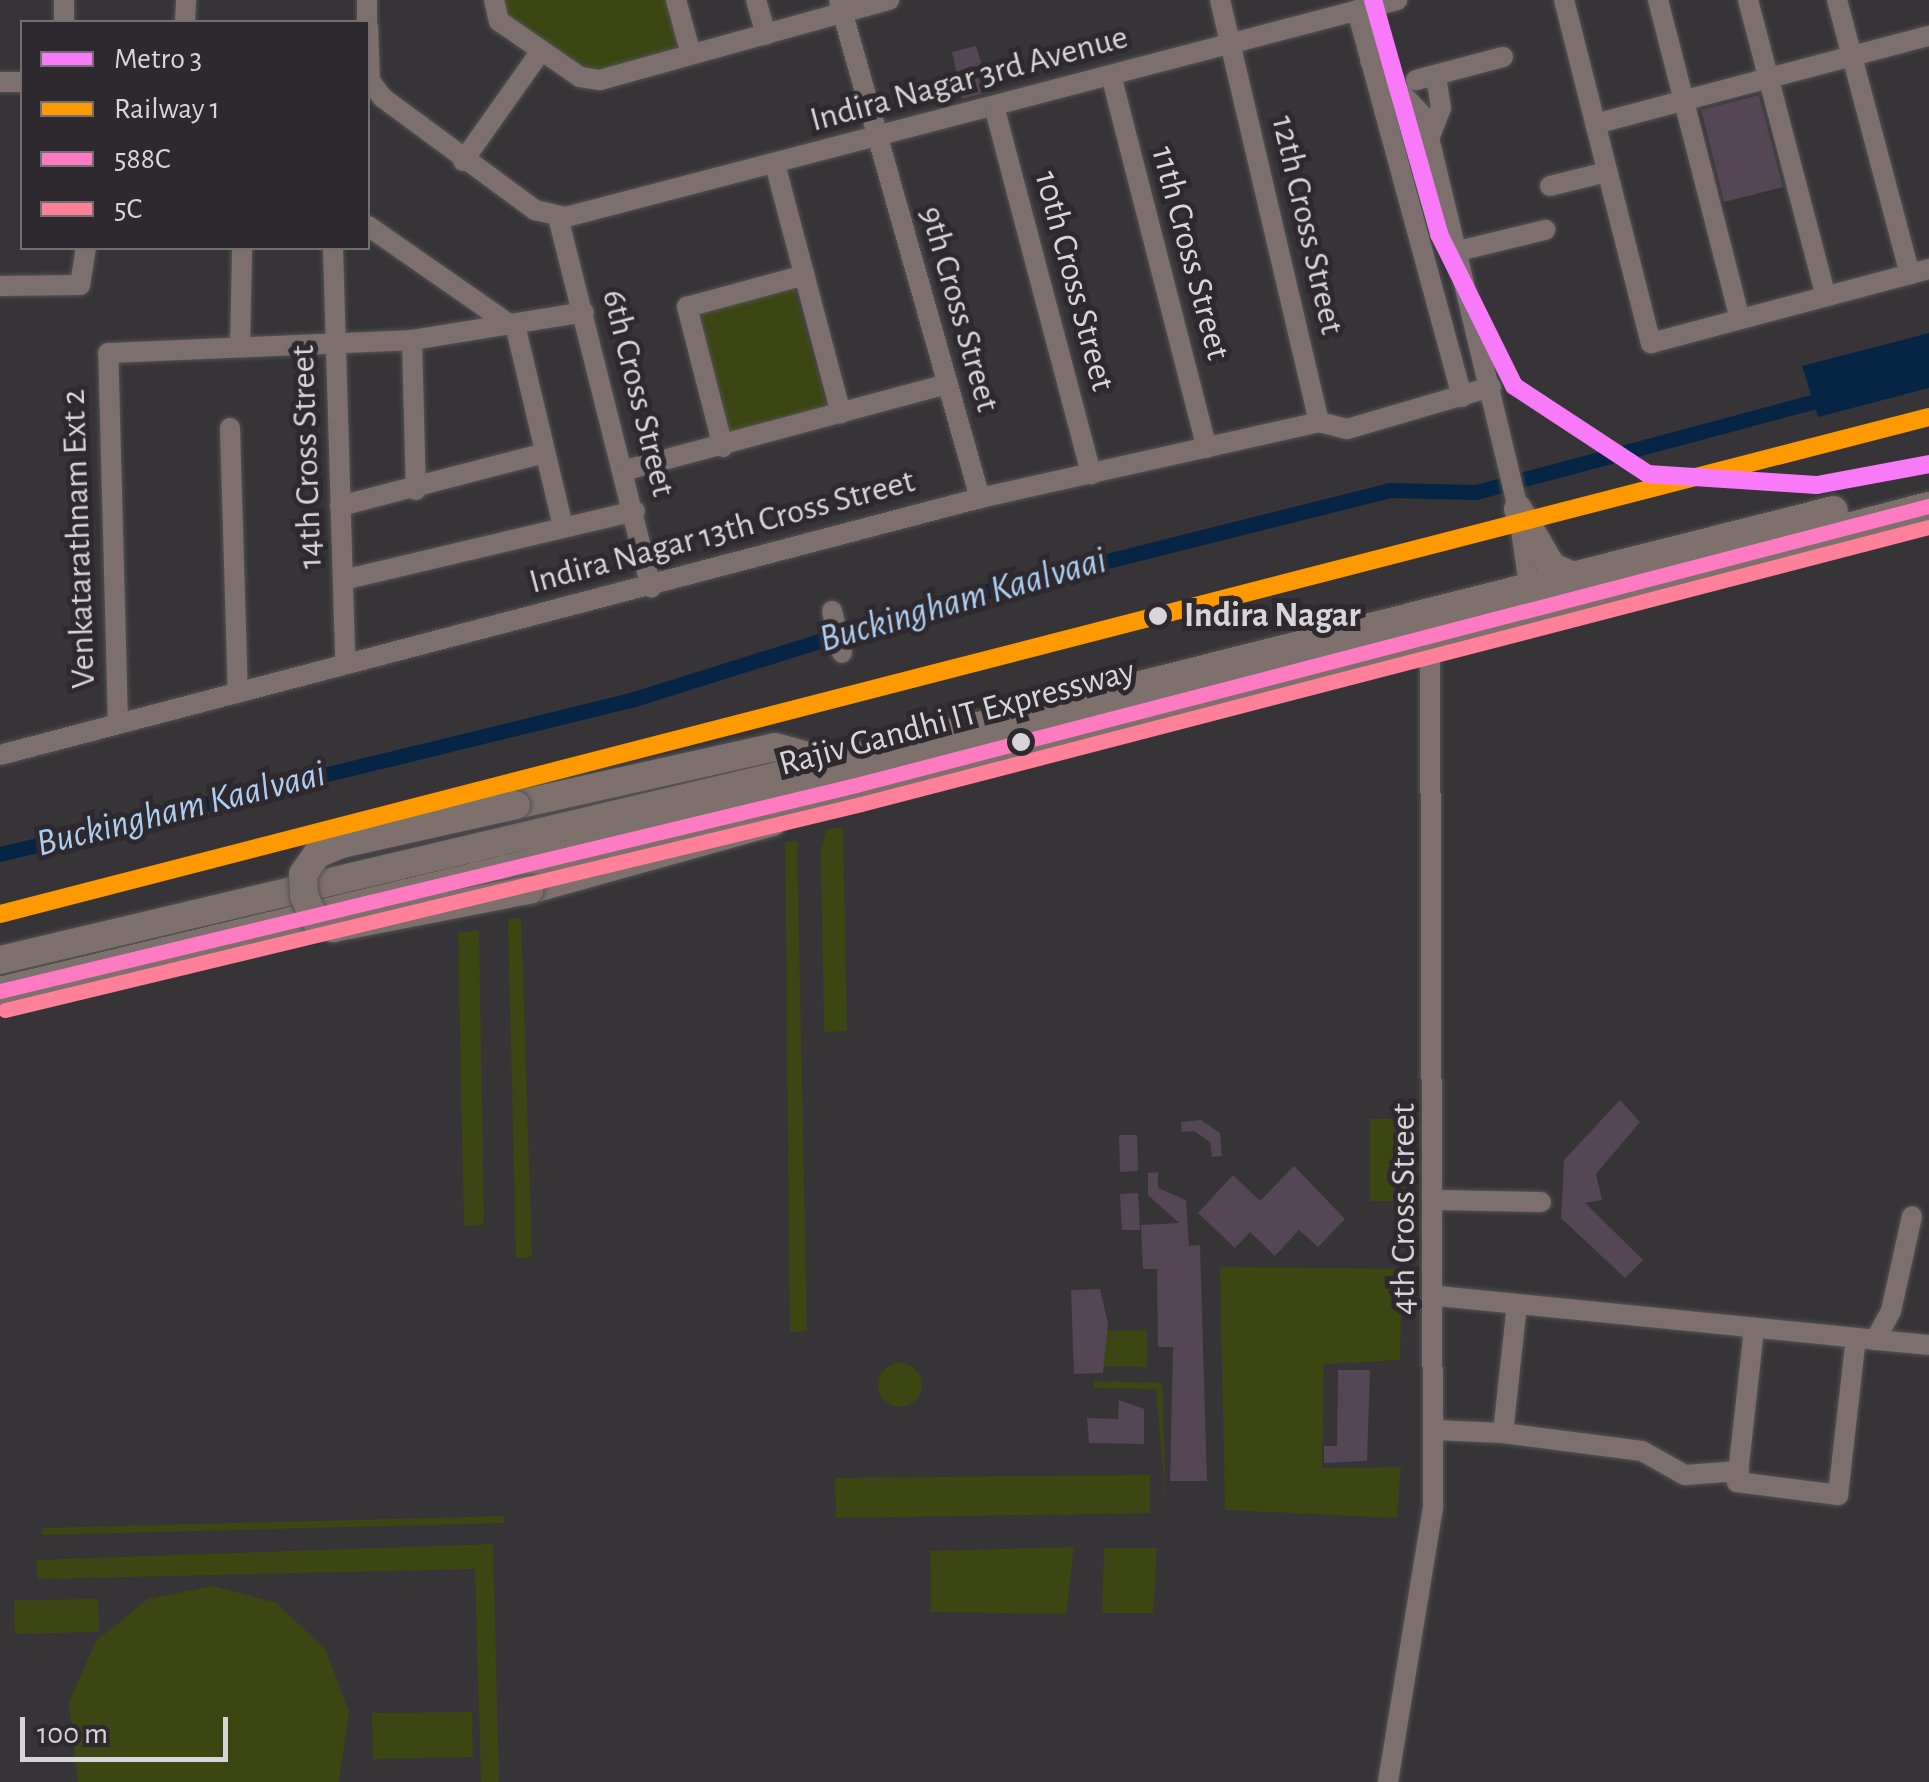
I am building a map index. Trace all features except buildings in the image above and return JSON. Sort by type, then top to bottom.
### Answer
[{"type":"main road","name":"Rajiv Gandhi IT Expressway","points":[[0,991],[856,785],[1430,632],[1531,596],[1573,576],[1929,486]]},
{"type":"main road","name":"Rajiv Gandhi IT Expressway","points":[[0,960],[1531,596],[1929,506]]},
{"type":"main road","points":[[1518,508],[1552,567],[1573,576]]},
{"type":"main road","points":[[832,763],[775,747],[340,844],[317,854],[303,874],[304,896],[315,920],[333,928],[528,890],[800,814],[856,785]]},
{"type":"street","points":[[494,0],[494,18],[541,51],[600,80],[766,35],[841,7],[890,0]]},
{"type":"street","points":[[676,0],[691,54]]},
{"type":"street","points":[[756,0],[766,35]]},
{"type":"street","name":"12th Cross Street","points":[[1220,0],[1319,422]]},
{"type":"street","name":"Indira Nagar 3rd Avenue","points":[[558,216],[775,164],[1397,0]]},
{"type":"street","points":[[1564,0],[1651,343],[1739,315],[1920,272],[1837,0]]},
{"type":"street","points":[[1658,0],[1739,315]]},
{"type":"street","points":[[1748,0],[1826,294]]},
{"type":"street","name":"9th Cross Street","points":[[841,7],[980,498]]},
{"type":"street","points":[[1356,10],[1462,397]]},
{"type":"street","points":[[1595,124],[1929,36]]},
{"type":"street","points":[[464,161],[541,51]]},
{"type":"street","points":[[1429,138],[1441,108],[1426,77],[1503,58]]},
{"type":"street","points":[[1370,60],[1424,117],[1454,252],[1491,387],[1518,508],[1531,596]]},
{"type":"street","name":"11th Cross Street","points":[[1110,75],[1208,448]]},
{"type":"street","points":[[370,82],[464,161],[558,216]]},
{"type":"street","name":"10th Cross Street","points":[[994,106],[1091,474]]},
{"type":"street","points":[[775,164],[841,412]]},
{"type":"street","points":[[1550,186],[1607,172]]},
{"type":"street","name":"6th Cross Street","points":[[558,216],[626,470],[650,588]]},
{"type":"street","points":[[370,227],[516,328],[562,527]]},
{"type":"street","points":[[1454,252],[1545,230]]},
{"type":"street","points":[[0,286],[80,285],[86,250]]},
{"type":"street","points":[[242,250],[240,347],[336,340],[412,340],[516,328],[584,312]]},
{"type":"street","name":"14th Cross Street","points":[[333,250],[345,664]]},
{"type":"street","points":[[724,447],[687,307],[805,274]]},
{"type":"street","points":[[412,340],[416,490]]},
{"type":"street","name":"Venkatarathnam Ext 2","points":[[118,723],[108,354],[240,347]]},
{"type":"street","points":[[626,470],[724,447],[947,384]]},
{"type":"street","name":"Indira Nagar 13th Cross Street","points":[[0,755],[650,588],[980,498],[1319,422],[1347,429],[1491,387]]},
{"type":"street","points":[[230,428],[238,691]]},
{"type":"street","points":[[340,506],[416,490],[545,454]]},
{"type":"street","points":[[343,580],[635,510]]},
{"type":"street","points":[[832,611],[842,653]]},
{"type":"street","name":"4th Cross Street","points":[[1388,1782],[1430,1531],[1435,1430],[1438,1296],[1430,632]]},
{"type":"street","points":[[1436,1200],[1541,1202]]},
{"type":"street","points":[[1754,1329],[1738,1482],[1838,1495],[1866,1339],[1892,1311],[1912,1216]]},
{"type":"street","points":[[1438,1296],[1929,1345]]},
{"type":"street","points":[[1503,1433],[1517,1304]]},
{"type":"street","points":[[1435,1430],[1503,1433],[1642,1451],[1685,1475],[1739,1471]]},
{"type":"green space","points":[[501,0],[675,0],[689,48],[591,72],[501,12]]},
{"type":"green space","points":[[792,281],[827,407],[731,433],[695,307]]},
{"type":"green space","points":[[843,828],[847,1031],[824,1032],[821,850],[827,829]]},
{"type":"green space","points":[[797,841],[807,1331],[790,1332],[785,842]]},
{"type":"green space","points":[[521,918],[532,1257],[516,1258],[508,919]]},
{"type":"green space","points":[[479,930],[484,1225],[464,1226],[458,933]]},
{"type":"green space","points":[[1370,1119],[1416,1119],[1416,1201],[1370,1201]]},
{"type":"green space","points":[[1220,1267],[1402,1269],[1400,1360],[1324,1364],[1322,1468],[1401,1467],[1397,1518],[1225,1510]]},
{"type":"green space","points":[[1147,1330],[1147,1367],[1104,1366],[1103,1331]]},
{"type":"green space","points":[[900,1363],[915,1370],[922,1385],[915,1400],[900,1407],[885,1400],[878,1385],[885,1370]]},
{"type":"green space","points":[[1094,1381],[1162,1383],[1166,1502],[1156,1389],[1094,1388]]},
{"type":"green space","points":[[1150,1475],[1150,1513],[836,1518],[835,1478]]},
{"type":"green space","points":[[505,1516],[504,1523],[42,1535],[42,1528]]},
{"type":"green space","points":[[493,1544],[499,1782],[481,1782],[475,1569],[38,1579],[36,1560]]},
{"type":"green space","points":[[1074,1547],[1066,1614],[931,1612],[930,1551]]},
{"type":"green space","points":[[1104,1548],[1157,1548],[1153,1613],[1102,1613]]},
{"type":"green space","points":[[213,1586],[277,1603],[325,1649],[349,1711],[339,1782],[78,1782],[69,1703],[96,1641],[148,1599]]},
{"type":"green space","points":[[98,1599],[99,1632],[15,1634],[14,1600]]},
{"type":"green space","points":[[472,1712],[473,1757],[373,1759],[372,1713]]},
{"type":"water","points":[[1929,333],[1929,388],[1818,417],[1802,366]]},
{"type":"waterway","name":"Buckingham Kaalvaai","points":[[0,854],[631,700],[944,602],[1389,490],[1476,492],[1831,397]]},
{"type":"metro line","name":"3","points":[[1373,0],[1439,234],[1514,386],[1648,474],[1817,485],[1929,464]]},
{"type":"rail line","name":"1","points":[[0,914],[1929,417]]},
{"type":"transit line","name":"588C","points":[[0,991],[856,785],[1929,506]]},
{"type":"transit line","name":"5C","points":[[5,1010],[861,804],[1929,527]]},
{"type":"place","name":"Indira Nagar","points":[[1158,616]]}]
